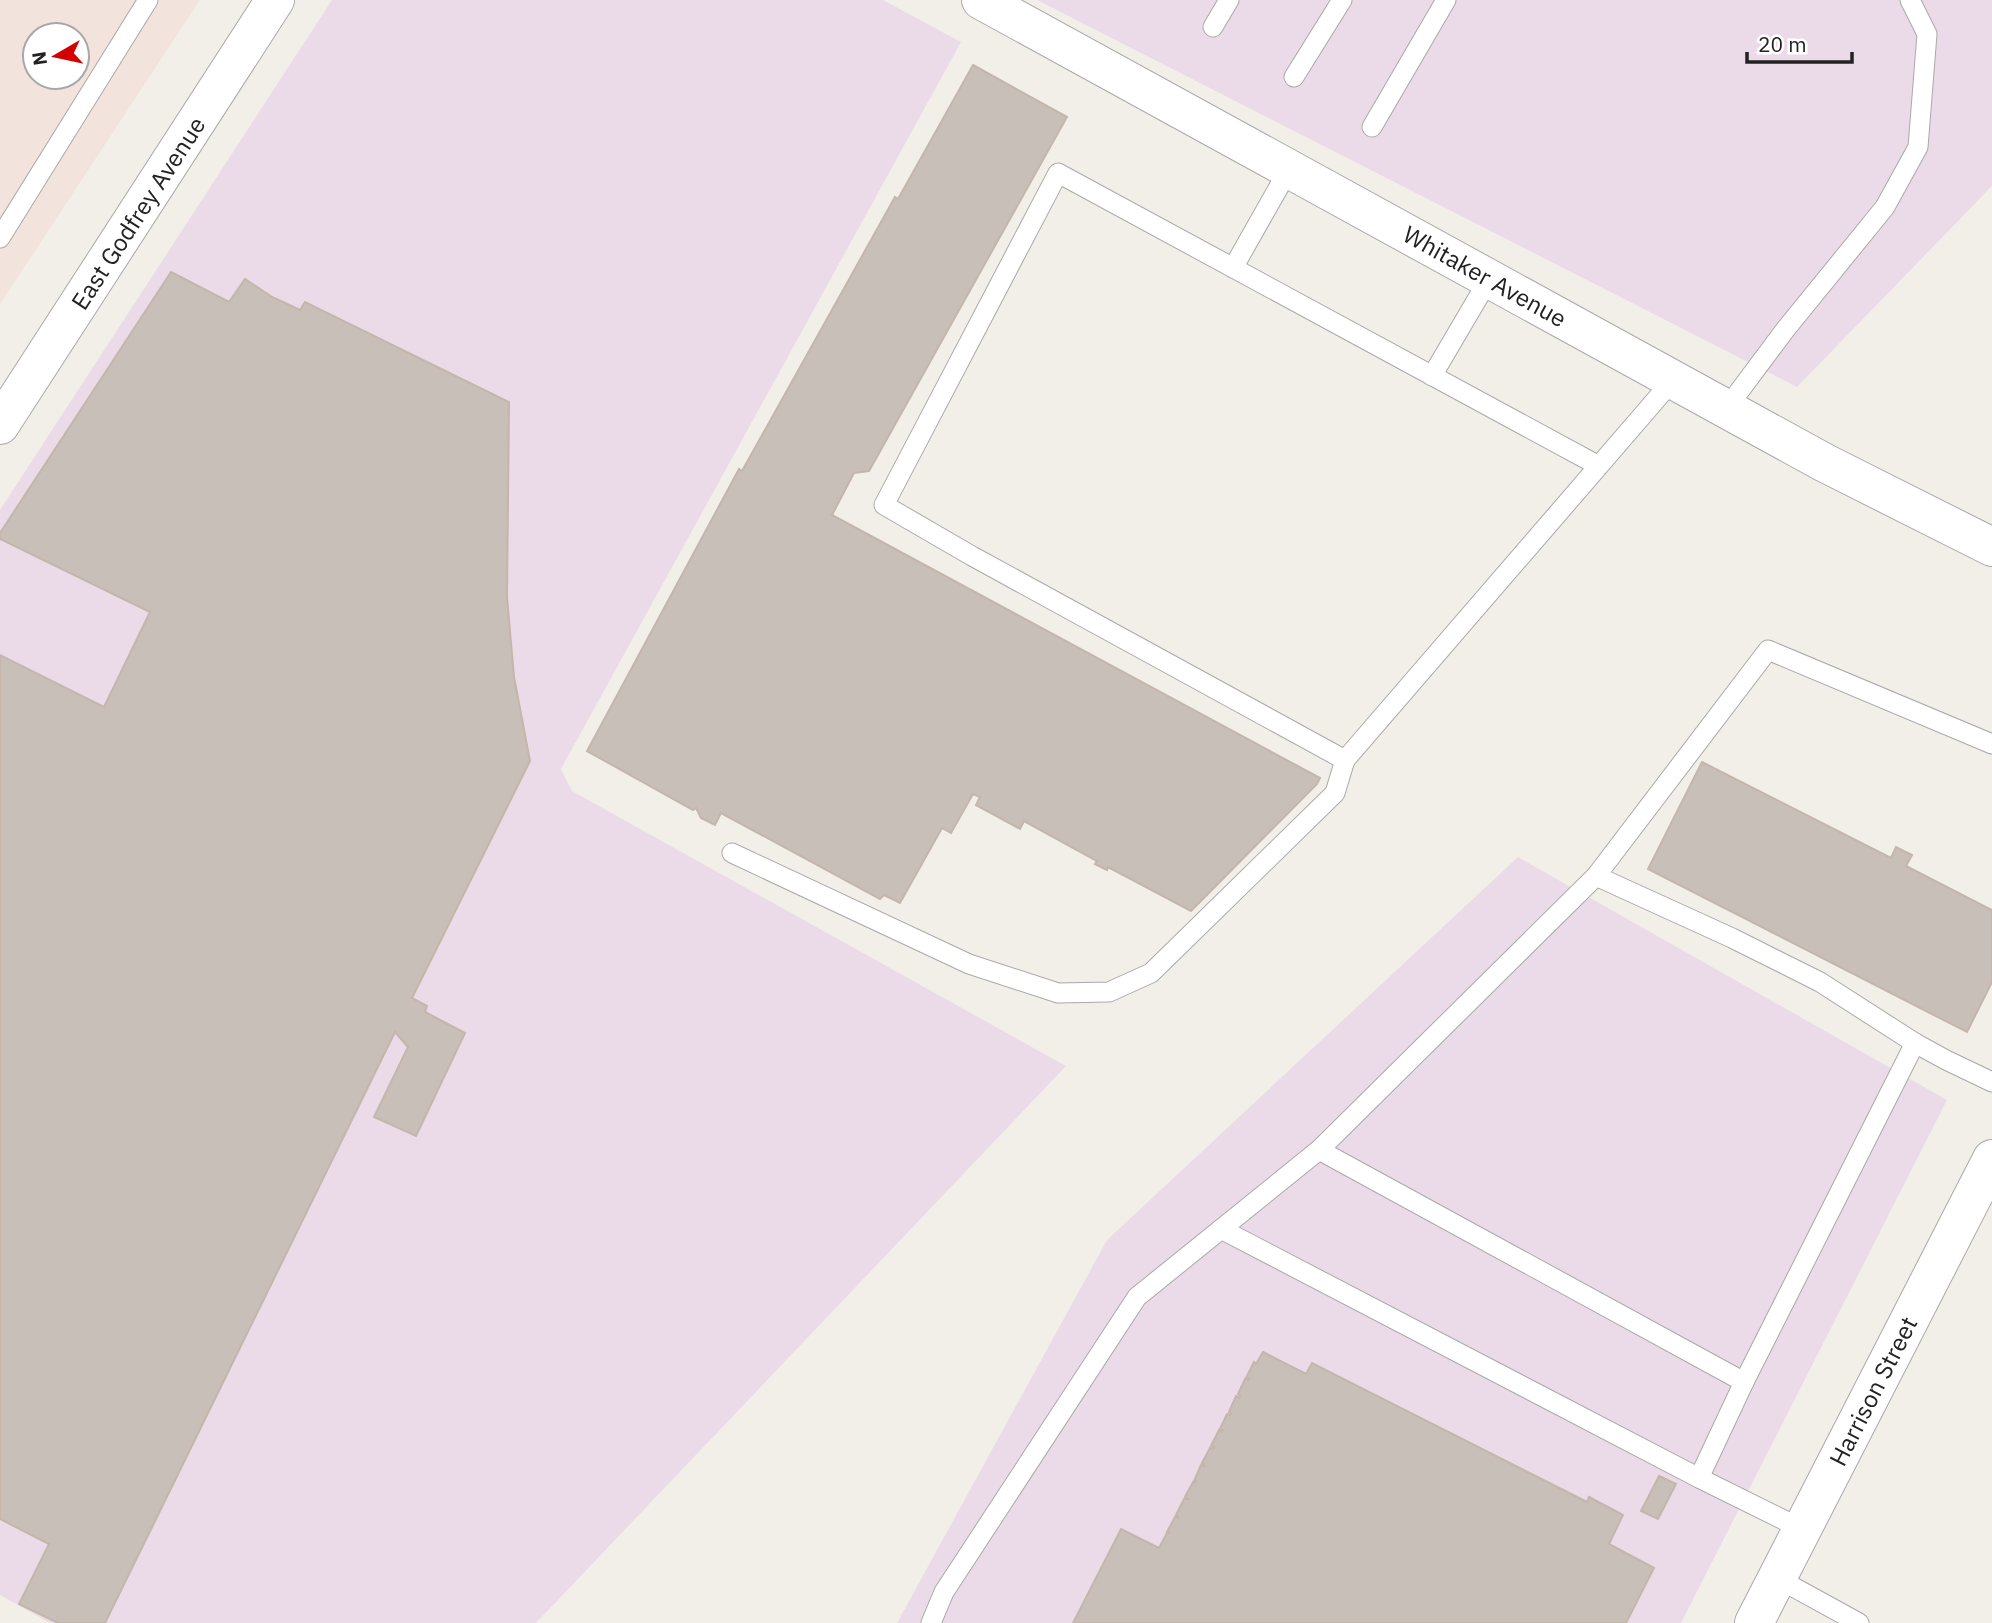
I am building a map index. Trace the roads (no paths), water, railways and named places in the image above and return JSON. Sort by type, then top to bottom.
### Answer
[{"type":"street","name":"East Godfrey Avenue","points":[[0,425],[275,0]]},
{"type":"street","name":"Whitaker Avenue","points":[[981,0],[1825,463],[1992,547]]},
{"type":"street","name":"Harrison Street","points":[[1754,1623],[1992,1160]]},
{"type":"lane","points":[[0,238],[148,0]]},
{"type":"lane","points":[[1213,27],[1229,0]]},
{"type":"lane","points":[[1294,77],[1342,0]]},
{"type":"lane","points":[[1372,127],[1446,0]]},
{"type":"lane","points":[[1726,409],[1785,330],[1885,207],[1919,147],[1927,34],[1910,0]]},
{"type":"lane","points":[[1233,268],[1289,169]]},
{"type":"lane","points":[[1345,760],[884,505],[1058,173],[1599,466]]},
{"type":"lane","points":[[1432,376],[1489,279]]},
{"type":"lane","points":[[732,853],[969,964],[1058,993],[1109,992],[1151,973],[1335,793],[1345,760],[1674,380]]},
{"type":"lane","points":[[931,1623],[944,1592],[1137,1297],[1319,1150],[1596,876],[1768,650],[1992,744]]},
{"type":"lane","points":[[1596,876],[1732,938],[1820,982],[1915,1043],[1992,1082]]},
{"type":"lane","points":[[1699,1478],[1744,1382],[1915,1043]]},
{"type":"lane","points":[[1319,1150],[1744,1382]]},
{"type":"lane","points":[[1222,1229],[1802,1529]]},
{"type":"lane","points":[[1777,1578],[1859,1623]]}]
